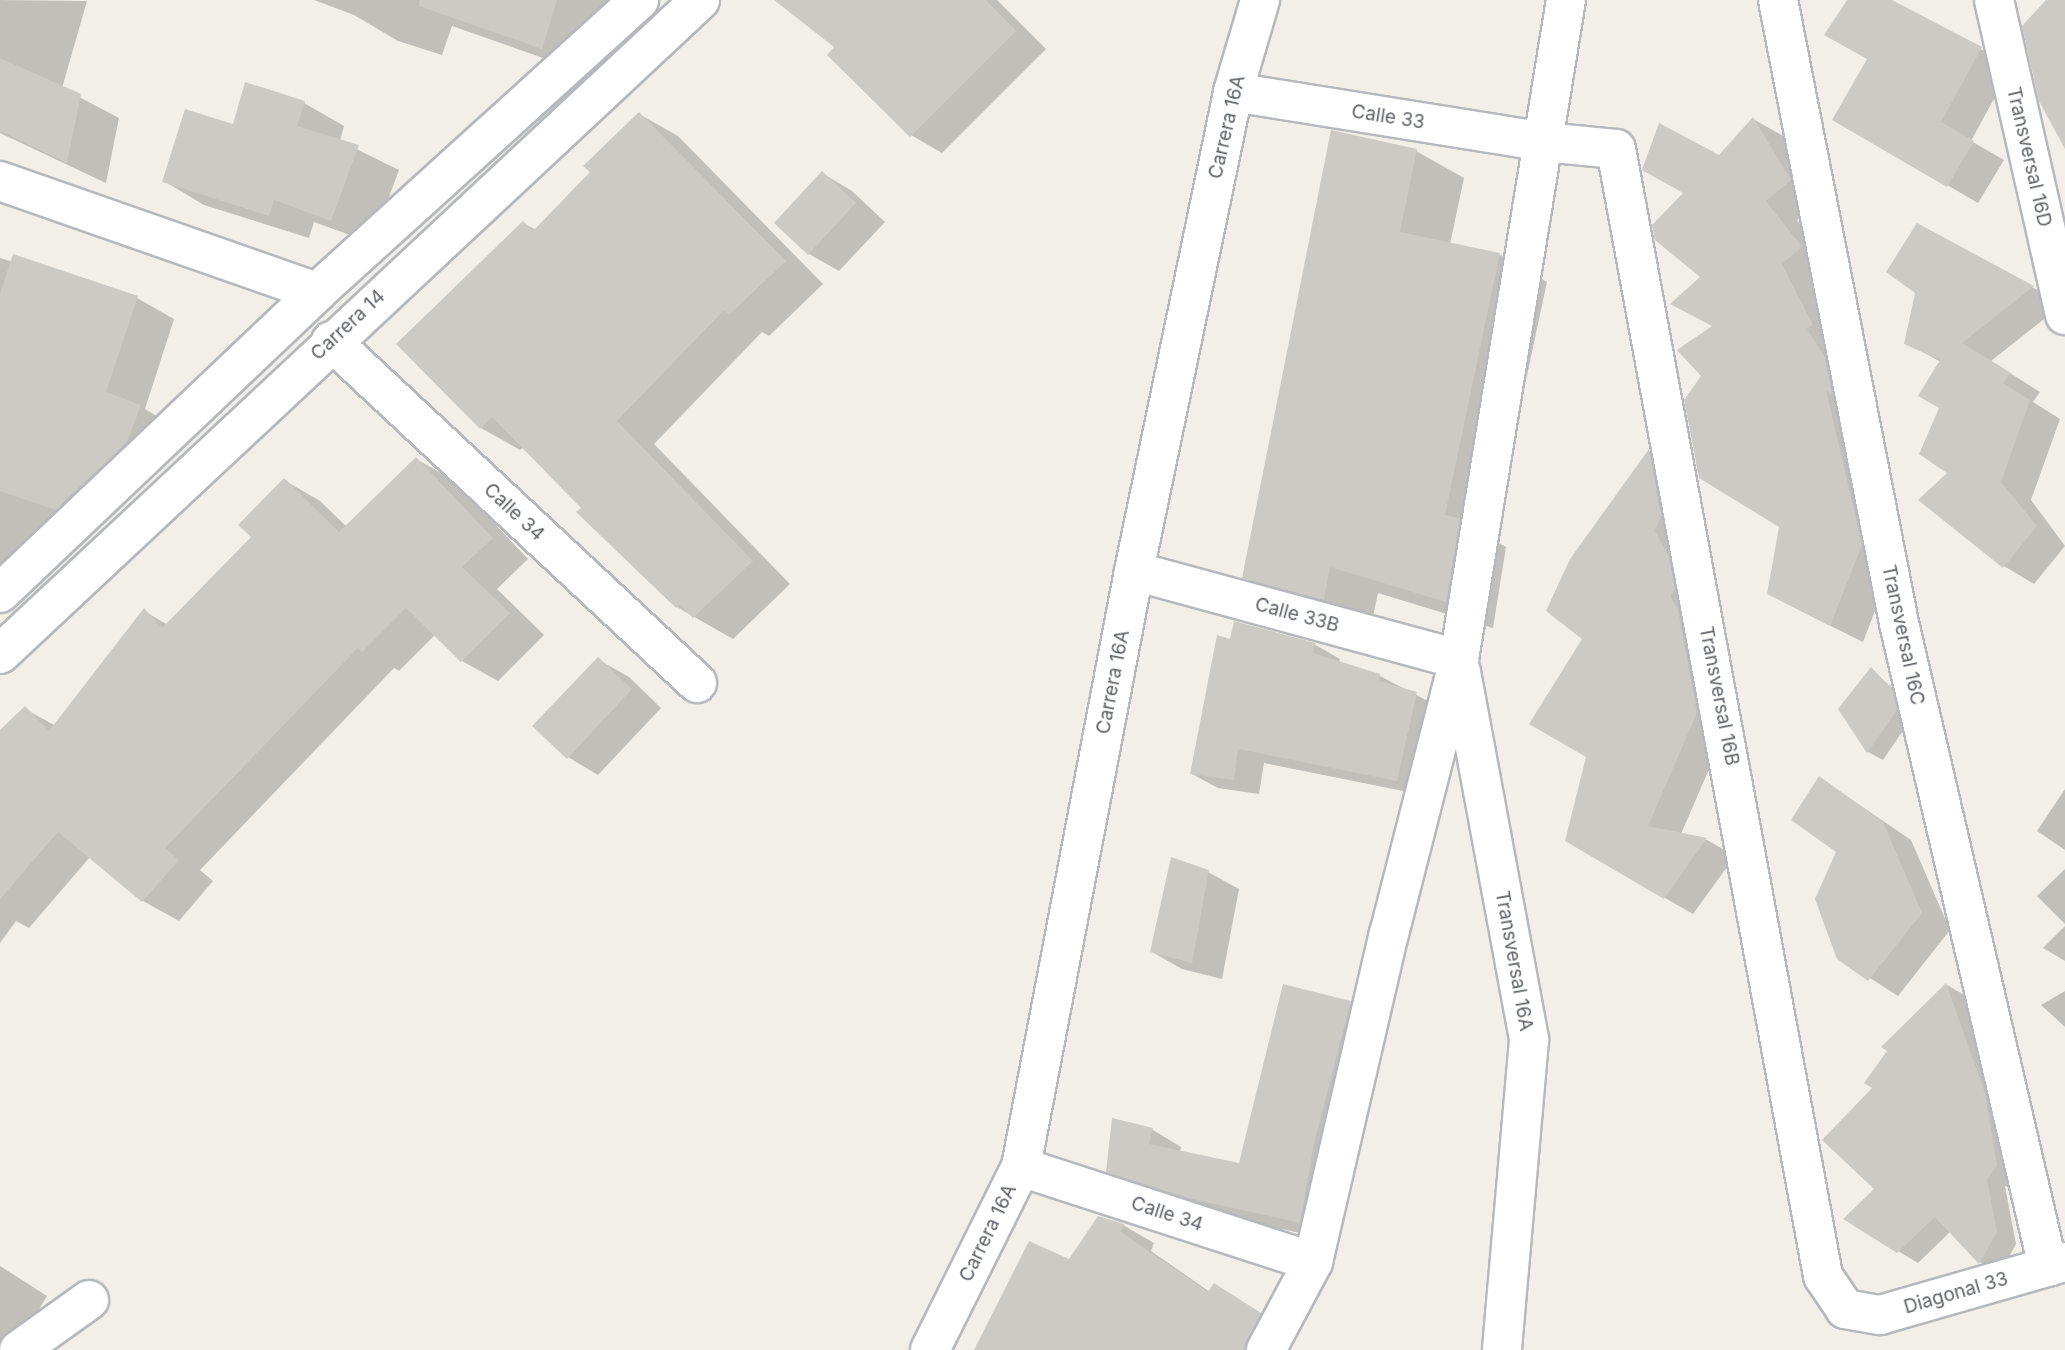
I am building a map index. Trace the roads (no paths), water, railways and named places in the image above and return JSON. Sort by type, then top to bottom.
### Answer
[{"type":"street","points":[[0,593],[317,292],[639,0]]},
{"type":"street","name":"Carrera 14","points":[[0,654],[331,341],[700,0]]},
{"type":"street","name":"Carrera 16A","points":[[930,1350],[1021,1167],[1135,571],[1233,92],[1260,0]]},
{"type":"street","points":[[1266,1350],[1313,1262],[1389,934],[1459,659],[1566,0]]},
{"type":"street","name":"Transversal 16C","points":[[1778,0],[1899,622],[2057,1264]]},
{"type":"street","name":"Transversal 16D","points":[[1994,0],[2065,315]]},
{"type":"street","name":"Calle 33","points":[[1233,92],[1544,142]]},
{"type":"street","name":"Transversal 16B","points":[[1544,142],[1616,149],[1823,1276],[1845,1309]]},
{"type":"street","points":[[0,181],[317,292]]},
{"type":"street","name":"Calle 34","points":[[331,341],[697,683]]},
{"type":"street","name":"Calle 33B","points":[[1135,571],[1459,659]]},
{"type":"street","name":"Transversal 16A","points":[[1459,659],[1529,1040],[1502,1350]]},
{"type":"street","name":"Calle 34","points":[[1021,1167],[1313,1262]]},
{"type":"street","name":"Diagonal 33","points":[[1845,1309],[1880,1315],[2057,1264]]},
{"type":"street","points":[[19,1350],[89,1300]]}]
